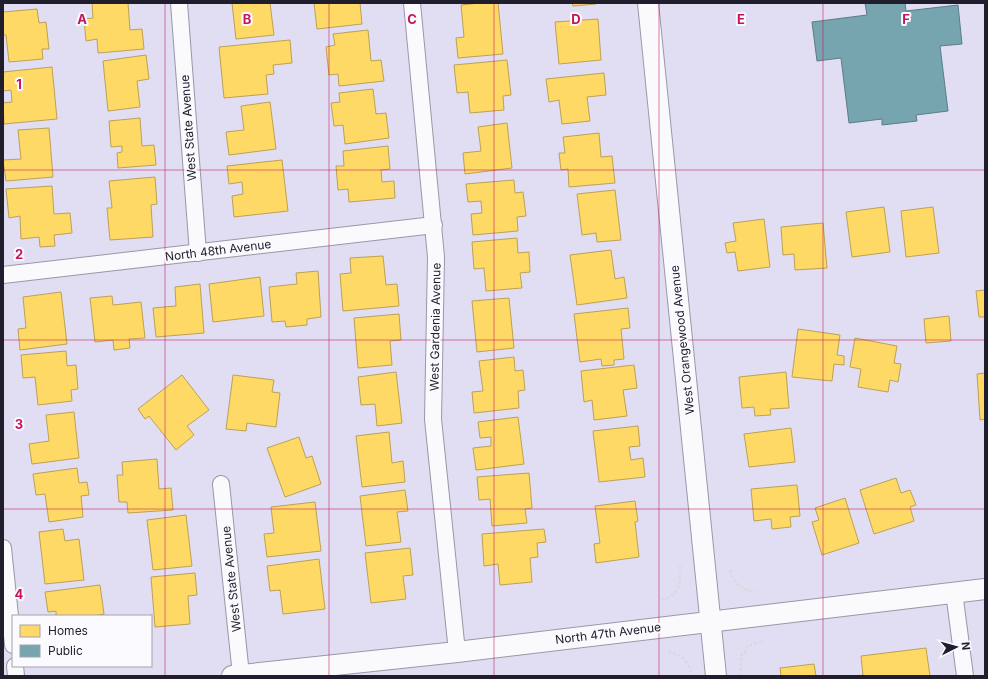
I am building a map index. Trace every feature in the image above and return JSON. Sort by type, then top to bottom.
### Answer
[{"type":"street","name":"West State Avenue","points":[[179,3],[198,253]]},
{"type":"street","name":"West Gardenia Avenue","points":[[412,3],[436,257],[433,419],[457,652]]},
{"type":"street","name":"West Orangewood Avenue","points":[[648,3],[716,676]]},
{"type":"street","name":"North 48th Avenue","points":[[3,275],[434,225]]},
{"type":"street","name":"West State Avenue","points":[[222,484],[236,675]]},
{"type":"street","points":[[3,548],[12,635]]},
{"type":"street","name":"North 47th Avenue","points":[[236,675],[457,652],[985,589]]},
{"type":"street","points":[[954,592],[964,676]]},
{"type":"path","points":[[662,600],[671,597],[679,588],[680,565]]},
{"type":"path","points":[[730,570],[732,578],[739,586],[756,592]]},
{"type":"path","points":[[741,676],[741,655],[745,652],[747,646],[764,641]]},
{"type":"path","points":[[668,652],[675,653],[686,661],[692,676]]},
{"type":"building: Homes","points":[[92,3],[128,3],[130,30],[142,29],[144,49],[98,53],[97,39],[86,41],[84,19],[93,18]]},
{"type":"building: Homes","points":[[232,3],[270,3],[274,35],[236,39]]},
{"type":"building: Homes","points":[[314,3],[360,3],[362,24],[317,29]]},
{"type":"building: Homes","points":[[498,3],[503,54],[458,58],[456,38],[464,37],[461,5]]},
{"type":"building: Homes","points":[[572,3],[596,3],[596,4],[573,6]]},
{"type":"building: Homes","points":[[37,9],[39,23],[46,22],[49,49],[42,49],[43,59],[9,62],[6,35],[3,35],[3,12]]},
{"type":"building: Homes","points":[[598,19],[601,60],[559,64],[555,22]]},
{"type":"building: Homes","points":[[368,30],[371,61],[381,60],[384,81],[339,86],[338,74],[329,75],[326,47],[335,45],[333,34]]},
{"type":"building: Homes","points":[[290,40],[292,63],[273,65],[274,74],[266,75],[268,94],[224,98],[219,47]]},
{"type":"building: Homes","points":[[146,55],[149,79],[137,81],[140,107],[108,111],[103,61]]},
{"type":"building: Homes","points":[[507,60],[511,95],[503,96],[504,110],[470,113],[468,92],[457,93],[454,65]]},
{"type":"building: Homes","points":[[52,67],[57,119],[4,124],[3,103],[12,102],[11,90],[3,91],[3,72]]},
{"type":"building: Homes","points":[[604,73],[606,95],[587,97],[590,121],[562,124],[559,100],[549,102],[546,79]]},
{"type":"building: Homes","points":[[373,89],[376,114],[386,113],[389,138],[345,144],[343,125],[334,126],[331,103],[340,102],[339,93]]},
{"type":"building: Homes","points":[[270,102],[276,149],[229,155],[226,132],[244,130],[241,106]]},
{"type":"building: Homes","points":[[140,118],[142,146],[154,145],[156,165],[118,168],[117,153],[122,152],[122,146],[111,147],[109,121]]},
{"type":"building: Homes","points":[[507,123],[512,168],[465,174],[463,153],[481,151],[478,127]]},
{"type":"building: Homes","points":[[49,128],[53,177],[6,181],[3,160],[21,159],[18,130]]},
{"type":"building: Homes","points":[[599,133],[601,157],[612,156],[615,183],[569,187],[568,169],[561,170],[559,153],[565,153],[563,137]]},
{"type":"building: Homes","points":[[388,146],[390,169],[381,170],[382,182],[394,181],[395,198],[349,202],[348,189],[338,190],[336,166],[344,166],[343,151]]},
{"type":"building: Homes","points":[[282,160],[288,211],[234,217],[232,196],[243,194],[242,182],[229,184],[227,166]]},
{"type":"building: Homes","points":[[155,177],[157,204],[151,205],[153,237],[110,240],[107,208],[112,208],[109,181]]},
{"type":"building: Homes","points":[[514,180],[515,193],[523,192],[526,216],[517,217],[518,231],[473,235],[471,214],[482,213],[481,201],[468,202],[466,184]]},
{"type":"building: Homes","points":[[52,186],[54,214],[70,213],[72,233],[54,235],[55,246],[40,247],[39,237],[21,239],[20,216],[9,218],[6,189]]},
{"type":"building: Homes","points":[[615,190],[621,240],[597,242],[596,233],[582,235],[577,194]]},
{"type":"building: Homes","points":[[884,207],[890,252],[852,257],[846,212]]},
{"type":"building: Homes","points":[[933,207],[939,253],[906,257],[901,211]]},
{"type":"building: Homes","points":[[764,219],[770,267],[738,271],[735,252],[727,253],[725,243],[736,241],[733,223]]},
{"type":"building: Homes","points":[[823,223],[827,268],[795,270],[794,254],[783,255],[781,227]]},
{"type":"building: Homes","points":[[517,238],[518,253],[529,252],[530,272],[520,273],[522,288],[486,291],[484,268],[474,269],[472,242]]},
{"type":"building: Homes","points":[[611,250],[615,279],[624,277],[627,298],[577,305],[570,255]]},
{"type":"building: Homes","points":[[383,256],[386,285],[397,284],[399,306],[343,311],[340,274],[351,273],[350,258]]},
{"type":"building: Homes","points":[[318,271],[321,317],[307,319],[307,325],[286,327],[285,321],[272,322],[269,287],[297,284],[296,273]]},
{"type":"building: Homes","points":[[260,277],[264,316],[213,322],[209,284]]},
{"type":"building: Homes","points":[[200,284],[204,333],[156,337],[153,308],[176,306],[175,287]]},
{"type":"building: Homes","points":[[985,290],[985,317],[979,317],[976,291]]},
{"type":"building: Homes","points":[[61,292],[67,344],[20,350],[18,329],[26,328],[23,297]]},
{"type":"building: Homes","points":[[112,296],[113,305],[141,302],[145,338],[129,339],[130,348],[114,350],[113,340],[95,342],[90,298]]},
{"type":"building: Homes","points":[[509,298],[514,348],[477,352],[472,301]]},
{"type":"building: Homes","points":[[628,308],[630,328],[621,329],[624,359],[614,360],[614,365],[602,366],[601,359],[580,362],[574,314]]},
{"type":"building: Homes","points":[[399,314],[401,340],[390,341],[392,365],[358,368],[354,318]]},
{"type":"building: Homes","points":[[949,316],[951,341],[926,343],[924,319]]},
{"type":"building: Homes","points":[[798,329],[840,335],[837,355],[844,356],[844,365],[834,364],[832,381],[792,377]]},
{"type":"building: Homes","points":[[855,338],[897,346],[894,363],[901,364],[898,382],[890,380],[888,392],[858,387],[861,369],[850,367]]},
{"type":"building: Homes","points":[[66,351],[67,366],[76,365],[78,389],[71,390],[72,401],[38,405],[35,377],[23,378],[21,355]]},
{"type":"building: Homes","points":[[514,357],[515,371],[523,370],[525,390],[518,391],[519,408],[474,413],[472,392],[483,391],[479,361]]},
{"type":"building: Homes","points":[[634,365],[637,388],[623,390],[627,416],[594,420],[592,400],[584,402],[581,371]]},
{"type":"building: Homes","points":[[396,372],[402,423],[377,426],[375,404],[361,405],[358,377]]},
{"type":"building: Homes","points":[[786,372],[789,408],[770,409],[771,415],[755,416],[754,407],[742,408],[739,377]]},
{"type":"building: Homes","points":[[985,373],[985,419],[980,420],[977,374]]},
{"type":"building: Homes","points":[[182,375],[209,410],[187,426],[194,435],[176,450],[149,416],[145,419],[138,409]]},
{"type":"building: Homes","points":[[233,375],[274,380],[272,392],[280,393],[276,427],[247,423],[246,431],[226,429]]},
{"type":"building: Homes","points":[[74,412],[79,458],[32,464],[29,444],[49,441],[46,415]]},
{"type":"building: Homes","points":[[518,417],[524,464],[476,470],[473,448],[491,446],[491,437],[480,438],[478,422]]},
{"type":"building: Homes","points":[[638,426],[640,446],[629,447],[631,460],[643,458],[645,477],[599,482],[593,431]]},
{"type":"building: Homes","points":[[791,428],[795,462],[749,467],[744,434]]},
{"type":"building: Homes","points":[[389,432],[392,463],[403,461],[405,482],[362,487],[356,436]]},
{"type":"building: Homes","points":[[299,437],[306,458],[312,456],[321,484],[285,497],[267,448]]},
{"type":"building: Homes","points":[[157,459],[159,489],[171,488],[173,510],[128,513],[127,502],[119,502],[117,475],[123,475],[122,462]]},
{"type":"building: Homes","points":[[77,468],[79,483],[87,482],[89,495],[81,496],[83,517],[49,522],[45,494],[36,495],[33,474]]},
{"type":"building: Homes","points":[[529,473],[532,508],[525,509],[527,523],[492,526],[490,499],[479,500],[477,477]]},
{"type":"building: Homes","points":[[896,478],[901,493],[910,490],[916,505],[910,507],[914,521],[874,534],[860,490]]},
{"type":"building: Homes","points":[[797,485],[800,516],[790,517],[791,527],[772,529],[771,519],[754,521],[751,489]]},
{"type":"building: Homes","points":[[405,490],[408,511],[397,512],[401,542],[366,546],[360,496]]},
{"type":"building: Homes","points":[[845,498],[859,543],[822,555],[812,522],[819,520],[815,508]]},
{"type":"building: Homes","points":[[635,501],[638,521],[635,522],[639,557],[596,563],[594,544],[600,543],[595,506]]},
{"type":"building: Homes","points":[[315,502],[321,551],[267,557],[264,534],[274,533],[271,507]]},
{"type":"building: Homes","points":[[186,515],[192,566],[153,570],[147,520]]},
{"type":"building: Homes","points":[[63,529],[65,541],[79,539],[84,580],[45,584],[39,532]]},
{"type":"building: Homes","points":[[544,529],[546,542],[537,543],[538,557],[530,558],[532,582],[500,585],[498,564],[484,566],[482,534]]},
{"type":"building: Homes","points":[[410,548],[413,575],[403,576],[406,599],[371,603],[365,553]]},
{"type":"building: Homes","points":[[319,559],[325,609],[283,614],[280,590],[270,591],[267,566]]},
{"type":"building: Homes","points":[[195,573],[197,595],[188,596],[190,624],[155,627],[151,577]]},
{"type":"building: Homes","points":[[100,585],[104,614],[56,615],[56,611],[48,612],[45,592]]},
{"type":"building: Homes","points":[[926,648],[930,676],[858,676],[863,675],[861,656]]},
{"type":"building: Homes","points":[[814,664],[816,676],[781,676],[780,668]]},
{"type":"building: Public","points":[[865,3],[905,3],[906,11],[958,5],[962,44],[940,46],[948,111],[916,115],[917,121],[882,125],[882,119],[849,123],[841,58],[817,61],[812,22],[867,15]]}]
